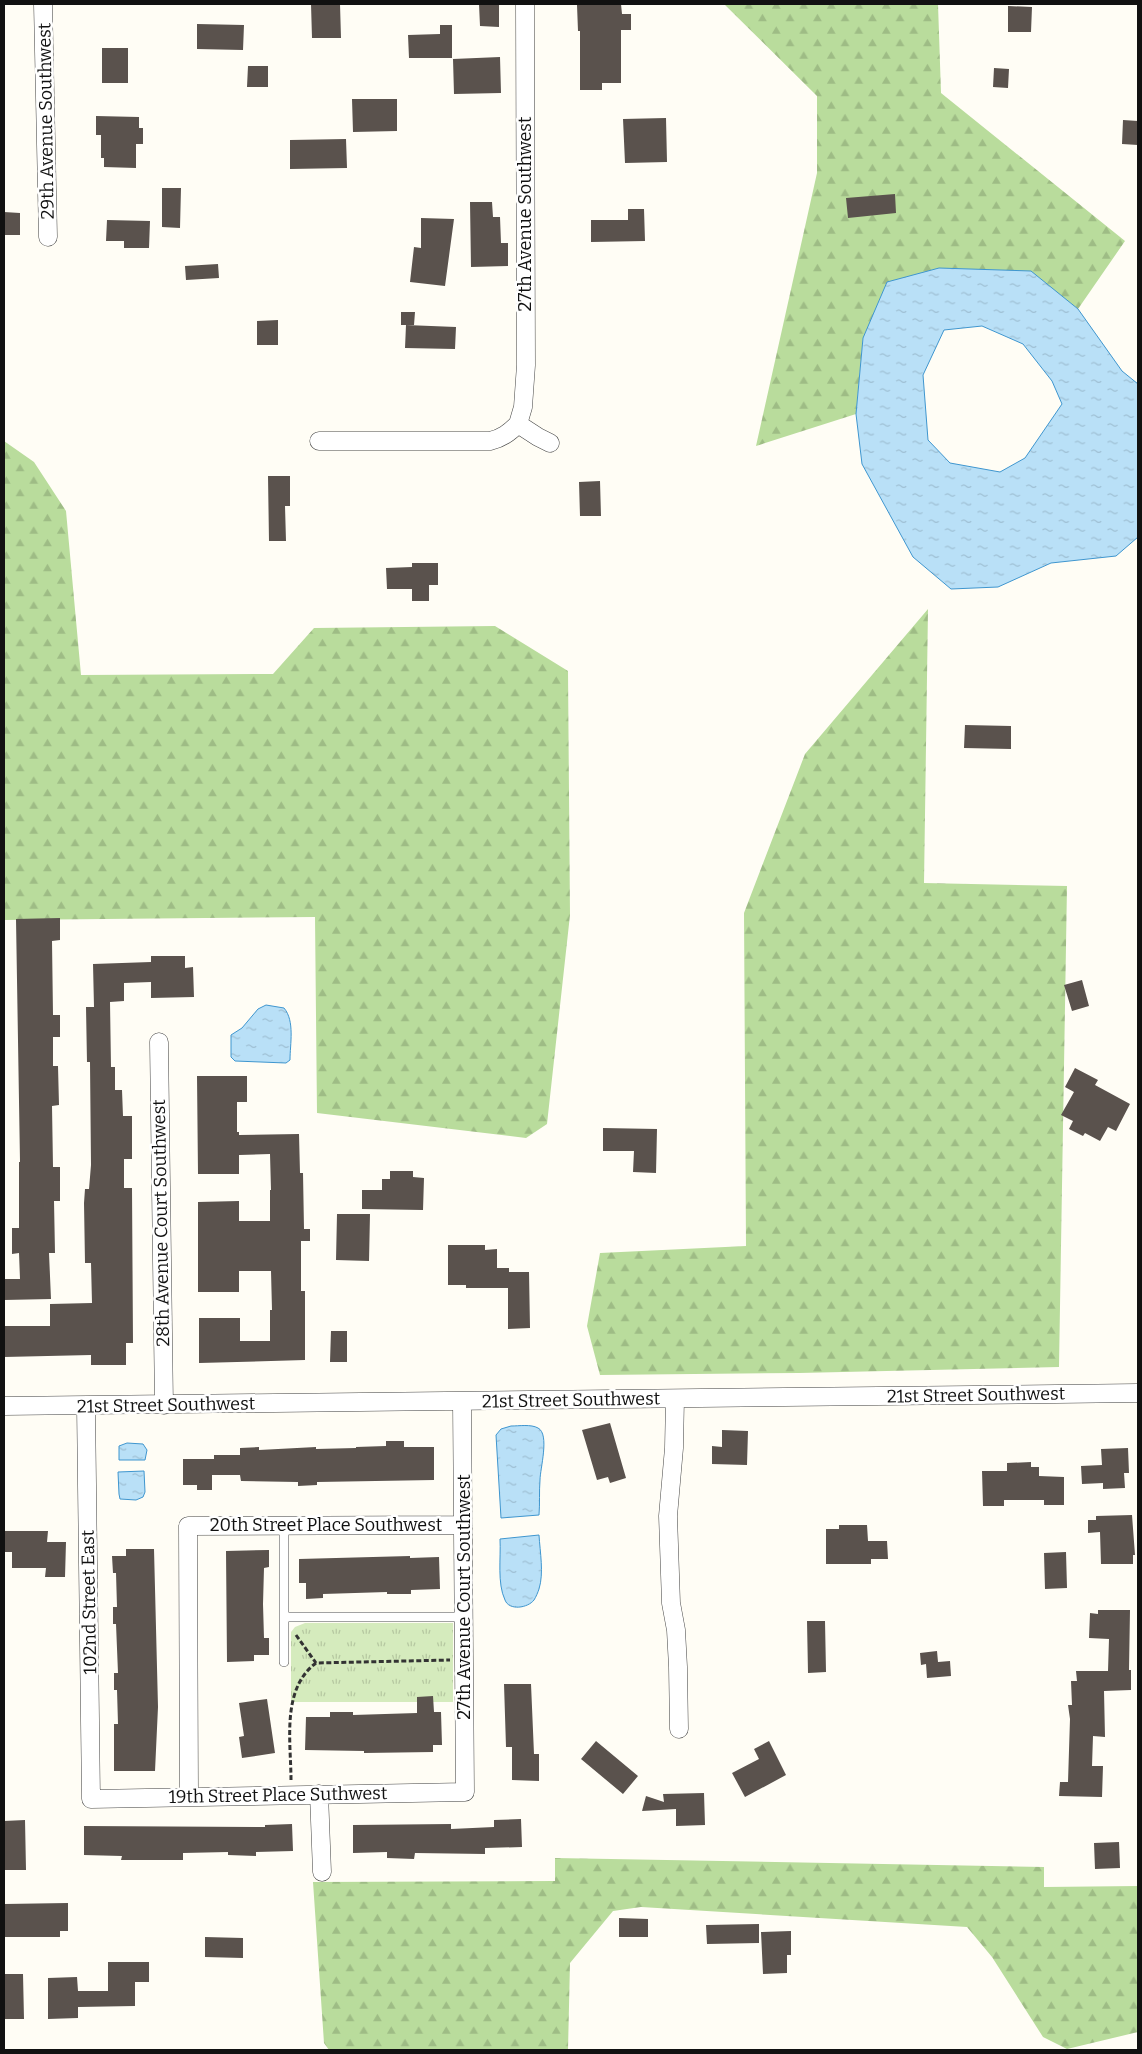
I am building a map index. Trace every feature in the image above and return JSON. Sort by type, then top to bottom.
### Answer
[{"type":"street","name":"29th Avenue Southwest","points":[[43,4],[48,237]]},
{"type":"street","name":"27th Avenue Southwest","points":[[518,424],[524,407],[526,365],[525,4]]},
{"type":"street","points":[[319,441],[490,441],[500,439],[510,433],[518,424],[550,443]]},
{"type":"street","name":"28th Avenue Court Southwest","points":[[159,1042],[164,1405]]},
{"type":"street","name":"21st Street Southwest","points":[[4,1406],[1138,1393]]},
{"type":"street","points":[[675,1399],[674,1448],[668,1526],[672,1602],[676,1630],[680,1729]]},
{"type":"street","name":"27th Avenue Court Southwest","points":[[462,1401],[465,1792]]},
{"type":"street","name":"102nd Street East","points":[[86,1406],[91,1799]]},
{"type":"street","name":"20th Street Place Southwest","points":[[189,1797],[188,1526],[463,1525]]},
{"type":"street","name":"19th Street Place Suthwest","points":[[91,1799],[465,1792]]},
{"type":"street","points":[[319,1794],[322,1872]]},
{"type":"lane","points":[[284,1526],[284,1662]]},
{"type":"lane","points":[[284,1617],[464,1618]]},
{"type":"path","points":[[284,1617],[316,1663]]},
{"type":"path","points":[[291,1780],[290,1713],[293,1698],[305,1671],[316,1663],[455,1660]]},
{"type":"green space","points":[[724,4],[938,4],[941,93],[1125,241],[1078,309],[1030,271],[863,338],[856,414],[756,446],[817,173],[817,96]]},
{"type":"green space","points":[[4,441],[34,462],[66,511],[81,675],[273,674],[314,628],[495,626],[568,671],[570,915],[547,1124],[526,1138],[317,1113],[315,917],[4,920]]},
{"type":"green space","points":[[928,609],[924,883],[1067,886],[1059,1367],[600,1375],[587,1326],[600,1253],[746,1246],[744,913],[805,754]]},
{"type":"green space","points":[[305,1623],[453,1623],[453,1702],[291,1702],[291,1632],[295,1627]]},
{"type":"green space","points":[[555,1858],[1044,1867],[1044,1887],[1138,1886],[1138,2032],[1067,2049],[1043,2037],[992,1957],[967,1927],[641,1907],[613,1911],[570,1963],[568,2050],[329,2050],[324,2043],[313,1882],[555,1881]]},
{"type":"water","points":[[939,268],[1031,271],[1078,309],[1122,371],[1138,384],[1138,537],[1116,556],[1051,563],[998,587],[951,589],[913,557],[862,464],[856,414],[863,338],[887,282]],"holes":[[[982,326],[1023,344],[1052,381],[1062,404],[1025,458],[1000,472],[950,463],[928,440],[923,375],[944,330]]]},
{"type":"water","points":[[266,1005],[284,1008],[290,1019],[290,1060],[286,1063],[235,1061],[231,1057],[231,1035],[242,1028],[258,1009]]},
{"type":"water","points":[[511,1426],[535,1427],[542,1432],[544,1452],[540,1475],[539,1515],[501,1518],[496,1435],[501,1429]]},
{"type":"water","points":[[127,1443],[143,1444],[147,1450],[145,1460],[119,1460],[119,1446]]},
{"type":"water","points":[[144,1471],[145,1492],[143,1497],[136,1500],[120,1499],[118,1472]]},
{"type":"water","points":[[539,1535],[541,1569],[538,1593],[534,1600],[527,1605],[519,1607],[510,1606],[505,1600],[501,1586],[500,1539]]},
{"type":"building","points":[[311,4],[340,4],[341,38],[312,38]]},
{"type":"building","points":[[479,4],[499,4],[499,27],[480,26]]},
{"type":"building","points":[[621,4],[622,14],[631,14],[631,30],[621,30],[621,83],[602,83],[602,90],[580,90],[580,31],[578,31],[577,5]]},
{"type":"building","points":[[1008,6],[1032,7],[1031,32],[1008,32]]},
{"type":"building","points":[[197,24],[244,25],[243,50],[197,49]]},
{"type":"building","points":[[440,25],[452,25],[452,58],[409,58],[408,35],[440,34]]},
{"type":"building","points":[[102,48],[128,48],[128,83],[102,83]]},
{"type":"building","points":[[500,57],[501,93],[454,94],[453,59]]},
{"type":"building","points":[[248,66],[268,66],[268,87],[247,87]]},
{"type":"building","points":[[994,68],[1009,69],[1008,88],[993,87]]},
{"type":"building","points":[[352,99],[397,99],[397,131],[353,132]]},
{"type":"building","points":[[96,116],[139,117],[139,128],[143,128],[143,144],[136,144],[136,168],[104,167],[104,158],[101,158],[101,135],[96,135]]},
{"type":"building","points":[[666,118],[667,162],[625,163],[623,119]]},
{"type":"building","points":[[1123,120],[1138,121],[1138,145],[1122,144]]},
{"type":"building","points":[[346,139],[347,168],[290,169],[290,140]]},
{"type":"building","points":[[162,188],[181,188],[180,228],[162,227]]},
{"type":"building","points":[[895,194],[896,213],[848,218],[846,198]]},
{"type":"building","points":[[470,202],[492,202],[493,217],[500,217],[501,243],[508,243],[508,266],[471,267]]},
{"type":"building","points":[[628,209],[644,209],[645,241],[591,242],[591,220],[628,220]]},
{"type":"building","points":[[4,212],[20,213],[20,235],[4,235]]},
{"type":"building","points":[[421,218],[454,219],[445,286],[410,282],[414,247],[421,248]]},
{"type":"building","points":[[107,220],[150,221],[149,248],[124,248],[124,241],[106,241]]},
{"type":"building","points":[[218,264],[219,278],[186,280],[185,266]]},
{"type":"building","points":[[401,312],[415,312],[414,325],[401,325]]},
{"type":"building","points":[[278,320],[278,345],[257,345],[257,321]]},
{"type":"building","points":[[406,325],[456,327],[455,349],[405,348]]},
{"type":"building","points":[[268,476],[290,476],[290,506],[285,506],[286,541],[269,541]]},
{"type":"building","points":[[600,481],[601,516],[580,516],[579,482]]},
{"type":"building","points":[[412,563],[438,563],[438,585],[429,585],[429,601],[412,601],[412,589],[387,589],[386,568],[412,567]]},
{"type":"building","points":[[965,725],[1011,726],[1011,749],[964,748]]},
{"type":"building","points":[[60,918],[60,940],[52,941],[53,1015],[60,1015],[60,1037],[53,1037],[53,1066],[58,1066],[59,1105],[52,1106],[53,1167],[60,1167],[60,1201],[54,1201],[55,1253],[49,1253],[51,1299],[4,1300],[4,1279],[20,1279],[19,1253],[12,1254],[12,1228],[19,1228],[20,1162],[16,919]]},
{"type":"building","points":[[151,956],[185,956],[185,968],[193,967],[194,997],[151,998],[151,982],[124,983],[124,1001],[110,1002],[111,1067],[115,1067],[115,1090],[122,1090],[123,1116],[132,1116],[132,1159],[124,1159],[124,1188],[132,1188],[133,1343],[126,1343],[126,1365],[91,1365],[91,1355],[4,1357],[4,1326],[50,1326],[50,1304],[92,1303],[91,1263],[85,1263],[84,1203],[85,1189],[89,1189],[91,1165],[90,1062],[87,1062],[86,1007],[94,1007],[93,964],[151,962]]},
{"type":"building","points":[[1082,980],[1089,1006],[1072,1011],[1064,985]]},
{"type":"building","points":[[1075,1068],[1098,1080],[1095,1085],[1130,1104],[1116,1131],[1108,1127],[1100,1141],[1085,1133],[1083,1136],[1069,1129],[1073,1121],[1061,1115],[1074,1092],[1065,1087]]},
{"type":"building","points":[[197,1076],[247,1076],[247,1102],[237,1102],[237,1132],[239,1132],[239,1135],[299,1134],[300,1173],[303,1173],[304,1229],[310,1229],[310,1241],[301,1241],[301,1291],[305,1291],[305,1360],[199,1363],[199,1318],[240,1318],[240,1341],[270,1341],[270,1310],[272,1310],[271,1271],[239,1271],[239,1292],[198,1292],[198,1202],[239,1201],[239,1221],[270,1221],[271,1190],[270,1154],[239,1155],[239,1174],[198,1174]]},
{"type":"building","points":[[603,1128],[657,1129],[656,1173],[633,1172],[634,1151],[603,1151]]},
{"type":"building","points":[[390,1171],[413,1171],[413,1177],[424,1178],[423,1210],[362,1209],[362,1190],[382,1190],[382,1179],[390,1179]]},
{"type":"building","points":[[337,1214],[370,1214],[369,1261],[336,1260]]},
{"type":"building","points":[[448,1245],[485,1245],[485,1250],[497,1249],[497,1268],[509,1268],[509,1272],[529,1272],[530,1328],[508,1329],[508,1288],[466,1288],[466,1285],[448,1285]]},
{"type":"building","points":[[331,1331],[347,1331],[347,1362],[330,1362]]},
{"type":"building","points":[[610,1423],[626,1478],[610,1483],[608,1477],[597,1480],[582,1430]]},
{"type":"building","points":[[722,1430],[748,1431],[747,1465],[712,1464],[712,1446],[722,1447]]},
{"type":"building","points":[[386,1441],[404,1441],[404,1447],[434,1447],[434,1480],[317,1482],[317,1485],[298,1486],[298,1482],[241,1481],[240,1475],[212,1475],[212,1490],[197,1490],[197,1485],[183,1485],[183,1459],[214,1459],[214,1455],[240,1455],[240,1448],[259,1447],[259,1450],[316,1447],[316,1449],[356,1448],[386,1446]]},
{"type":"building","points":[[1128,1448],[1129,1473],[1124,1473],[1125,1488],[1103,1489],[1103,1483],[1082,1484],[1081,1466],[1102,1465],[1101,1449]]},
{"type":"building","points":[[1031,1462],[1031,1467],[1039,1467],[1039,1476],[1064,1477],[1064,1505],[1044,1505],[1044,1500],[1004,1500],[1004,1506],[983,1506],[982,1471],[1007,1471],[1007,1463]]},
{"type":"building","points":[[1132,1515],[1135,1555],[1133,1555],[1133,1564],[1101,1564],[1100,1532],[1088,1533],[1088,1520],[1096,1520],[1096,1516]]},
{"type":"building","points":[[839,1525],[867,1525],[868,1541],[887,1541],[888,1559],[871,1559],[871,1564],[826,1564],[826,1529],[839,1529]]},
{"type":"building","points":[[4,1531],[48,1531],[47,1542],[66,1542],[65,1577],[45,1577],[46,1568],[12,1568],[12,1552],[4,1552]]},
{"type":"building","points":[[126,1549],[154,1549],[158,1707],[155,1771],[114,1771],[114,1724],[118,1724],[117,1690],[114,1690],[114,1673],[118,1673],[116,1624],[113,1624],[113,1607],[117,1607],[116,1573],[113,1573],[112,1556],[126,1556]]},
{"type":"building","points":[[269,1550],[269,1567],[264,1568],[263,1604],[264,1638],[269,1638],[269,1655],[254,1655],[254,1661],[227,1662],[226,1551]]},
{"type":"building","points":[[1066,1552],[1067,1588],[1045,1589],[1044,1553]]},
{"type":"building","points":[[410,1556],[410,1558],[439,1557],[440,1589],[411,1590],[411,1594],[387,1594],[387,1592],[323,1594],[323,1598],[306,1599],[306,1583],[299,1583],[299,1559]]},
{"type":"building","points":[[1098,1610],[1130,1610],[1129,1670],[1131,1670],[1131,1690],[1104,1691],[1105,1737],[1093,1736],[1092,1766],[1103,1766],[1102,1797],[1059,1796],[1060,1782],[1068,1782],[1070,1719],[1068,1705],[1072,1705],[1071,1681],[1077,1681],[1076,1671],[1108,1671],[1109,1639],[1089,1638],[1090,1613],[1098,1614]]},
{"type":"building","points":[[807,1621],[825,1621],[826,1672],[808,1673]]},
{"type":"building","points":[[937,1651],[938,1662],[950,1661],[951,1676],[927,1678],[926,1664],[921,1665],[920,1653]]},
{"type":"building","points":[[504,1684],[531,1684],[534,1754],[539,1754],[539,1781],[512,1780],[512,1747],[506,1747]]},
{"type":"building","points":[[433,1696],[434,1712],[441,1712],[442,1745],[433,1745],[433,1752],[364,1753],[364,1751],[305,1750],[306,1717],[330,1717],[330,1712],[353,1712],[353,1715],[417,1713],[417,1697]]},
{"type":"building","points":[[267,1699],[275,1753],[242,1758],[239,1737],[244,1736],[239,1703]]},
{"type":"building","points":[[596,1741],[638,1776],[623,1794],[581,1759]]},
{"type":"building","points":[[769,1741],[786,1775],[745,1797],[732,1773],[759,1759],[754,1749]]},
{"type":"building","points":[[704,1793],[705,1825],[676,1826],[676,1809],[642,1811],[646,1796],[664,1802],[663,1794]]},
{"type":"building","points":[[521,1819],[522,1847],[485,1848],[485,1854],[415,1853],[414,1859],[387,1858],[387,1852],[353,1853],[353,1825],[451,1824],[451,1829],[494,1827],[494,1820]]},
{"type":"building","points":[[25,1820],[26,1870],[4,1870],[4,1821]]},
{"type":"building","points":[[292,1824],[293,1851],[256,1852],[256,1856],[228,1855],[228,1852],[183,1853],[183,1860],[121,1860],[122,1856],[84,1855],[84,1826],[265,1827],[265,1825]]},
{"type":"building","points":[[1119,1842],[1120,1868],[1095,1869],[1094,1843]]},
{"type":"building","points":[[68,1903],[68,1931],[60,1931],[60,1937],[4,1937],[4,1904]]},
{"type":"building","points":[[619,1918],[648,1919],[648,1937],[619,1937]]},
{"type":"building","points":[[759,1924],[759,1943],[707,1944],[706,1925]]},
{"type":"building","points":[[791,1931],[791,1955],[787,1955],[787,1973],[763,1974],[761,1932]]},
{"type":"building","points":[[205,1937],[243,1938],[243,1958],[205,1957]]},
{"type":"building","points":[[108,1962],[149,1962],[149,1982],[135,1982],[135,2006],[78,2007],[78,2018],[48,2019],[48,1978],[77,1977],[78,1991],[108,1991]]},
{"type":"building","points":[[4,1974],[23,1974],[24,2019],[4,2019]]}]
